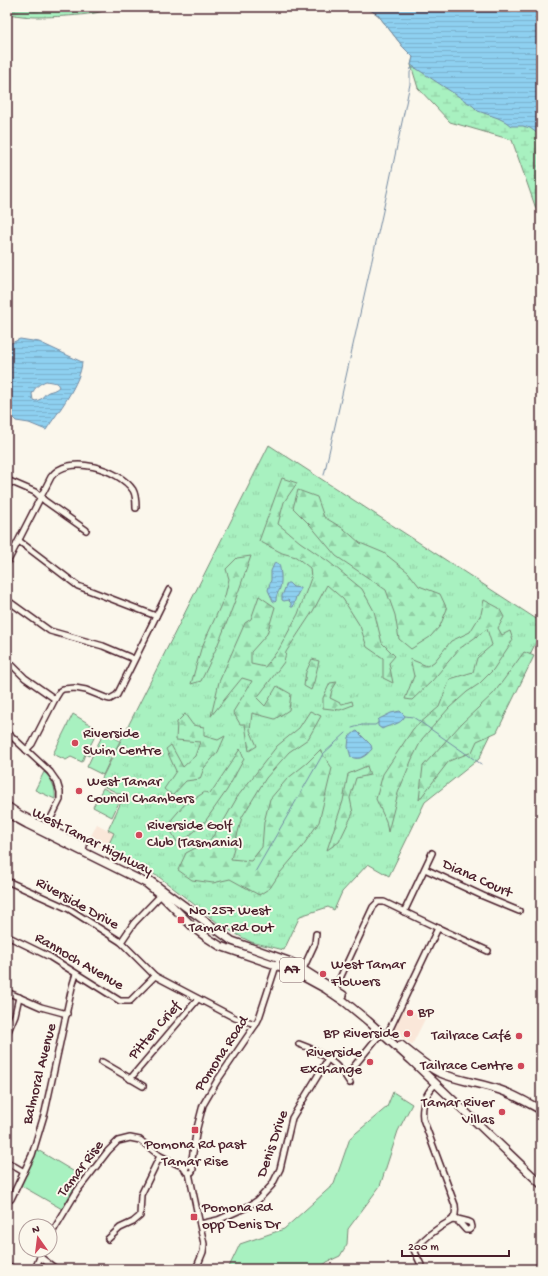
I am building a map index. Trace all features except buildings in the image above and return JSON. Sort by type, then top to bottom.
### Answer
[{"type":"highway","name":"West Tamar Highway","points":[[7,806],[20,815],[149,880],[232,941],[279,957],[303,969],[335,989],[357,1006],[435,1084],[541,1184]]},
{"type":"highway","name":"West Tamar Highway","points":[[7,813],[146,883],[161,895],[195,929],[206,937],[227,948],[292,970],[331,992],[412,1054],[440,1072]]},
{"type":"highway","points":[[435,1084],[440,1072]]},
{"type":"highway","name":"A7","points":[[440,1072],[456,1079],[500,1090],[541,1110]]},
{"type":"street","points":[[7,563],[54,472],[66,466],[80,465],[101,469],[124,480],[129,484],[135,494],[136,508]]},
{"type":"street","points":[[7,480],[35,492],[86,530]]},
{"type":"street","points":[[19,541],[78,586],[156,616]]},
{"type":"street","points":[[26,750],[32,744],[60,691],[68,688],[75,688],[91,691],[110,699],[117,695],[169,590]]},
{"type":"street","points":[[7,600],[50,631],[103,646],[134,659]]},
{"type":"street","points":[[7,660],[25,678],[55,699]]},
{"type":"street","points":[[7,732],[54,776],[58,785],[60,800],[46,828]]},
{"type":"street","points":[[404,912],[432,853]]},
{"type":"street","name":"Diana Court","points":[[425,869],[519,911]]},
{"type":"street","name":"Riverside Drive","points":[[7,881],[69,909],[122,942],[155,976],[235,1018],[256,1024]]},
{"type":"street","points":[[122,942],[134,923],[161,895]]},
{"type":"street","points":[[335,989],[375,904],[381,901],[488,951]]},
{"type":"street","points":[[346,1076],[385,1033],[438,928]]},
{"type":"street","points":[[303,969],[315,943],[316,934]]},
{"type":"street","name":"Rannoch Avenue","points":[[7,936],[50,957],[116,1000],[124,1002],[130,1001],[155,976]]},
{"type":"street","name":"Pomona Road","points":[[200,1224],[189,1173],[193,1170],[193,1167],[188,1167],[203,1105],[256,1024],[279,957]]},
{"type":"street","name":"Balmoral Avenue","points":[[11,1199],[32,1155],[45,1112],[76,974]]},
{"type":"street","points":[[7,992],[41,1007],[67,1014]]},
{"type":"street","points":[[7,1034],[15,1015],[19,997]]},
{"type":"street","name":"Pitten Crief","points":[[130,1079],[198,999]]},
{"type":"street","points":[[299,1044],[308,1047],[328,1059],[346,1076],[350,1083]]},
{"type":"street","name":"Denis Drive","points":[[200,1224],[218,1220],[249,1206],[258,1200],[272,1185],[280,1169],[292,1118],[328,1059]]},
{"type":"street","name":"Pitten Crief","points":[[102,1062],[143,1086]]},
{"type":"street","points":[[423,1269],[412,1252],[422,1240],[453,1219],[456,1209],[423,1118],[422,1106],[424,1100],[435,1084]]},
{"type":"street","name":"Tamar Rise","points":[[58,1223],[78,1191],[108,1151],[114,1144],[123,1139],[137,1139],[145,1143],[160,1156],[188,1167]]},
{"type":"street","points":[[108,1239],[120,1228],[140,1216],[141,1195],[160,1156]]},
{"type":"street","points":[[7,1162],[24,1172]]},
{"type":"street","points":[[196,1269],[204,1248],[200,1224]]},
{"type":"street","points":[[35,1269],[40,1258]]},
{"type":"street","points":[[41,1258],[56,1269]]},
{"type":"street","points":[[7,1265],[13,1269]]},
{"type":"shaded area","points":[[97,824],[114,833],[106,850],[88,842]]},
{"type":"shaded area","points":[[403,1007],[426,1017],[412,1045],[393,1030]]},
{"type":"green space","points":[[7,7],[112,7],[107,10],[87,14],[35,17],[7,14]]},
{"type":"green space","points":[[366,7],[541,120],[541,223],[512,140],[450,122],[418,88],[411,65],[413,57],[403,47],[378,15]]},
{"type":"green space","points":[[269,445],[541,622],[541,632],[479,759],[425,802],[389,876],[368,864],[342,892],[334,910],[328,907],[300,916],[284,950],[251,942],[234,933],[218,923],[159,877],[106,850],[114,833],[108,830],[124,796],[99,784]]},
{"type":"green space","points":[[282,478],[297,483],[284,502],[278,524],[362,589],[374,611],[382,643],[395,656],[389,663],[393,683],[383,678],[383,658],[367,647],[360,626],[343,599],[327,585],[313,611],[286,652],[284,662],[257,698],[265,706],[277,686],[291,694],[289,710],[275,719],[252,713],[250,730],[257,746],[249,751],[245,724],[240,724],[233,712],[252,681],[242,678],[211,716],[219,682],[245,623],[251,619],[259,596],[275,607],[267,634],[251,652],[251,664],[265,667],[279,649],[298,614],[311,578],[310,568],[296,557],[282,553],[259,541]]},
{"type":"green space","points":[[298,490],[317,497],[324,517],[344,529],[360,543],[384,553],[408,572],[419,586],[440,594],[447,609],[440,626],[430,637],[411,649],[399,639],[395,615],[386,590],[336,556],[310,525],[293,508]]},
{"type":"green space","points":[[251,556],[228,620],[201,681],[191,684],[201,649],[225,596],[229,579],[226,569],[237,558]]},
{"type":"green space","points":[[484,600],[499,608],[504,617],[498,628],[502,635],[510,631],[513,640],[493,670],[479,684],[467,692],[449,708],[422,739],[398,793],[388,832],[386,821],[376,799],[383,774],[413,729],[439,707],[450,679],[473,672],[477,658],[492,645],[487,629],[459,649],[432,681],[412,700],[405,699],[414,676],[410,659],[427,666],[434,662],[451,641],[470,632],[481,614]]},
{"type":"green space","points":[[524,652],[534,656],[497,732],[477,741],[472,752],[449,761],[419,800],[423,766],[462,723],[494,693]]},
{"type":"green space","points":[[312,659],[319,661],[311,690],[304,686],[306,672]]},
{"type":"green space","points":[[337,682],[332,690],[330,698],[342,704],[352,701],[353,705],[340,710],[323,708],[323,698],[330,683]]},
{"type":"green space","points":[[310,711],[321,716],[308,739],[289,752],[266,778],[242,817],[231,859],[251,861],[262,847],[264,822],[270,799],[287,779],[320,750],[332,768],[319,822],[302,847],[280,873],[270,888],[259,895],[230,879],[213,883],[192,880],[178,870],[186,853],[209,841],[222,824],[238,796],[277,746],[299,728]]},
{"type":"green space","name":"Riverside Swim Centre","points":[[73,714],[96,728],[93,735],[95,736],[88,750],[91,752],[89,756],[85,754],[82,762],[71,757],[66,760],[53,754]]},
{"type":"green space","points":[[185,714],[193,725],[204,727],[204,736],[218,740],[225,736],[218,752],[204,768],[200,779],[186,781],[172,796],[164,789],[176,771],[166,749],[171,745],[183,767],[195,756],[200,742],[176,740],[177,722]]},
{"type":"green space","points":[[105,731],[120,741],[112,756],[96,748]]},
{"type":"green space","points":[[240,749],[244,759],[227,790],[204,823],[188,837],[177,842],[172,833],[172,819],[184,805],[205,792],[210,794]]},
{"type":"green space","points":[[95,750],[111,758],[103,775],[87,767]]},
{"type":"green space","points":[[367,766],[370,775],[356,778],[350,798],[353,813],[339,842],[327,850],[343,801],[348,774]]},
{"type":"green space","points":[[44,772],[53,784],[55,799],[35,790]]},
{"type":"green space","points":[[103,788],[121,798],[112,817],[93,807]]},
{"type":"green space","points":[[393,1092],[412,1104],[398,1131],[380,1186],[348,1229],[347,1244],[340,1256],[327,1262],[319,1269],[228,1269],[240,1244],[284,1229],[334,1184],[350,1138],[387,1107]]},
{"type":"green space","points":[[36,1149],[83,1177],[75,1186],[62,1209],[20,1185]]},
{"type":"water","points":[[366,7],[541,7],[541,136],[530,128],[523,126],[511,126],[498,118],[478,111],[473,106],[411,65],[413,57],[403,47],[378,15]]},
{"type":"water","points":[[20,339],[39,342],[82,362],[78,379],[46,430],[29,423],[16,421],[7,415],[7,345]],"holes":[[[46,381],[57,383],[59,387],[46,393],[41,399],[36,401],[33,400],[32,394],[34,389],[39,385]]]},
{"type":"water","points":[[275,562],[279,564],[281,579],[280,588],[275,602],[273,601],[268,590],[271,580],[271,571]]},
{"type":"water","points":[[287,583],[293,587],[300,588],[293,607],[291,607],[291,603],[288,600],[282,600]]},
{"type":"water","points":[[400,711],[405,716],[400,722],[382,729],[378,726],[379,719],[391,713]]},
{"type":"water","points":[[357,731],[371,745],[372,749],[365,756],[354,758],[351,757],[348,747],[349,737]]},
{"type":"waterway","points":[[324,475],[389,184],[410,84],[411,68],[416,68]]},
{"type":"waterway","points":[[405,716],[413,717],[481,764]]},
{"type":"waterway","points":[[352,728],[362,725],[375,725],[378,723]]},
{"type":"waterway","points":[[255,872],[323,754],[346,733]]},
{"type":"place","name":"Riverside Swim Centre","points":[[75,743]]},
{"type":"place","name":"West Tamar Council Chambers","points":[[79,791]]},
{"type":"place","name":"Riverside Golf Club (Tasmania)","points":[[139,835]]},
{"type":"place","name":"No.257 West Tamar Rd Out","points":[[181,920]]},
{"type":"place","name":"West Tamar Flowers","points":[[323,974]]},
{"type":"place","name":"BP","points":[[410,1013]]},
{"type":"place","name":"BP Riverside","points":[[407,1034]]},
{"type":"place","name":"Tailrace Café","points":[[519,1036]]},
{"type":"place","name":"Riverside Exchange","points":[[370,1062]]},
{"type":"place","name":"Tailrace Centre","points":[[521,1066]]},
{"type":"place","name":"Tamar River Villas","points":[[502,1112]]},
{"type":"place","name":"Pomona Rd past Tamar Rise","points":[[195,1130]]},
{"type":"place","name":"Pomona Rd opp Denis Dr","points":[[194,1217]]}]
